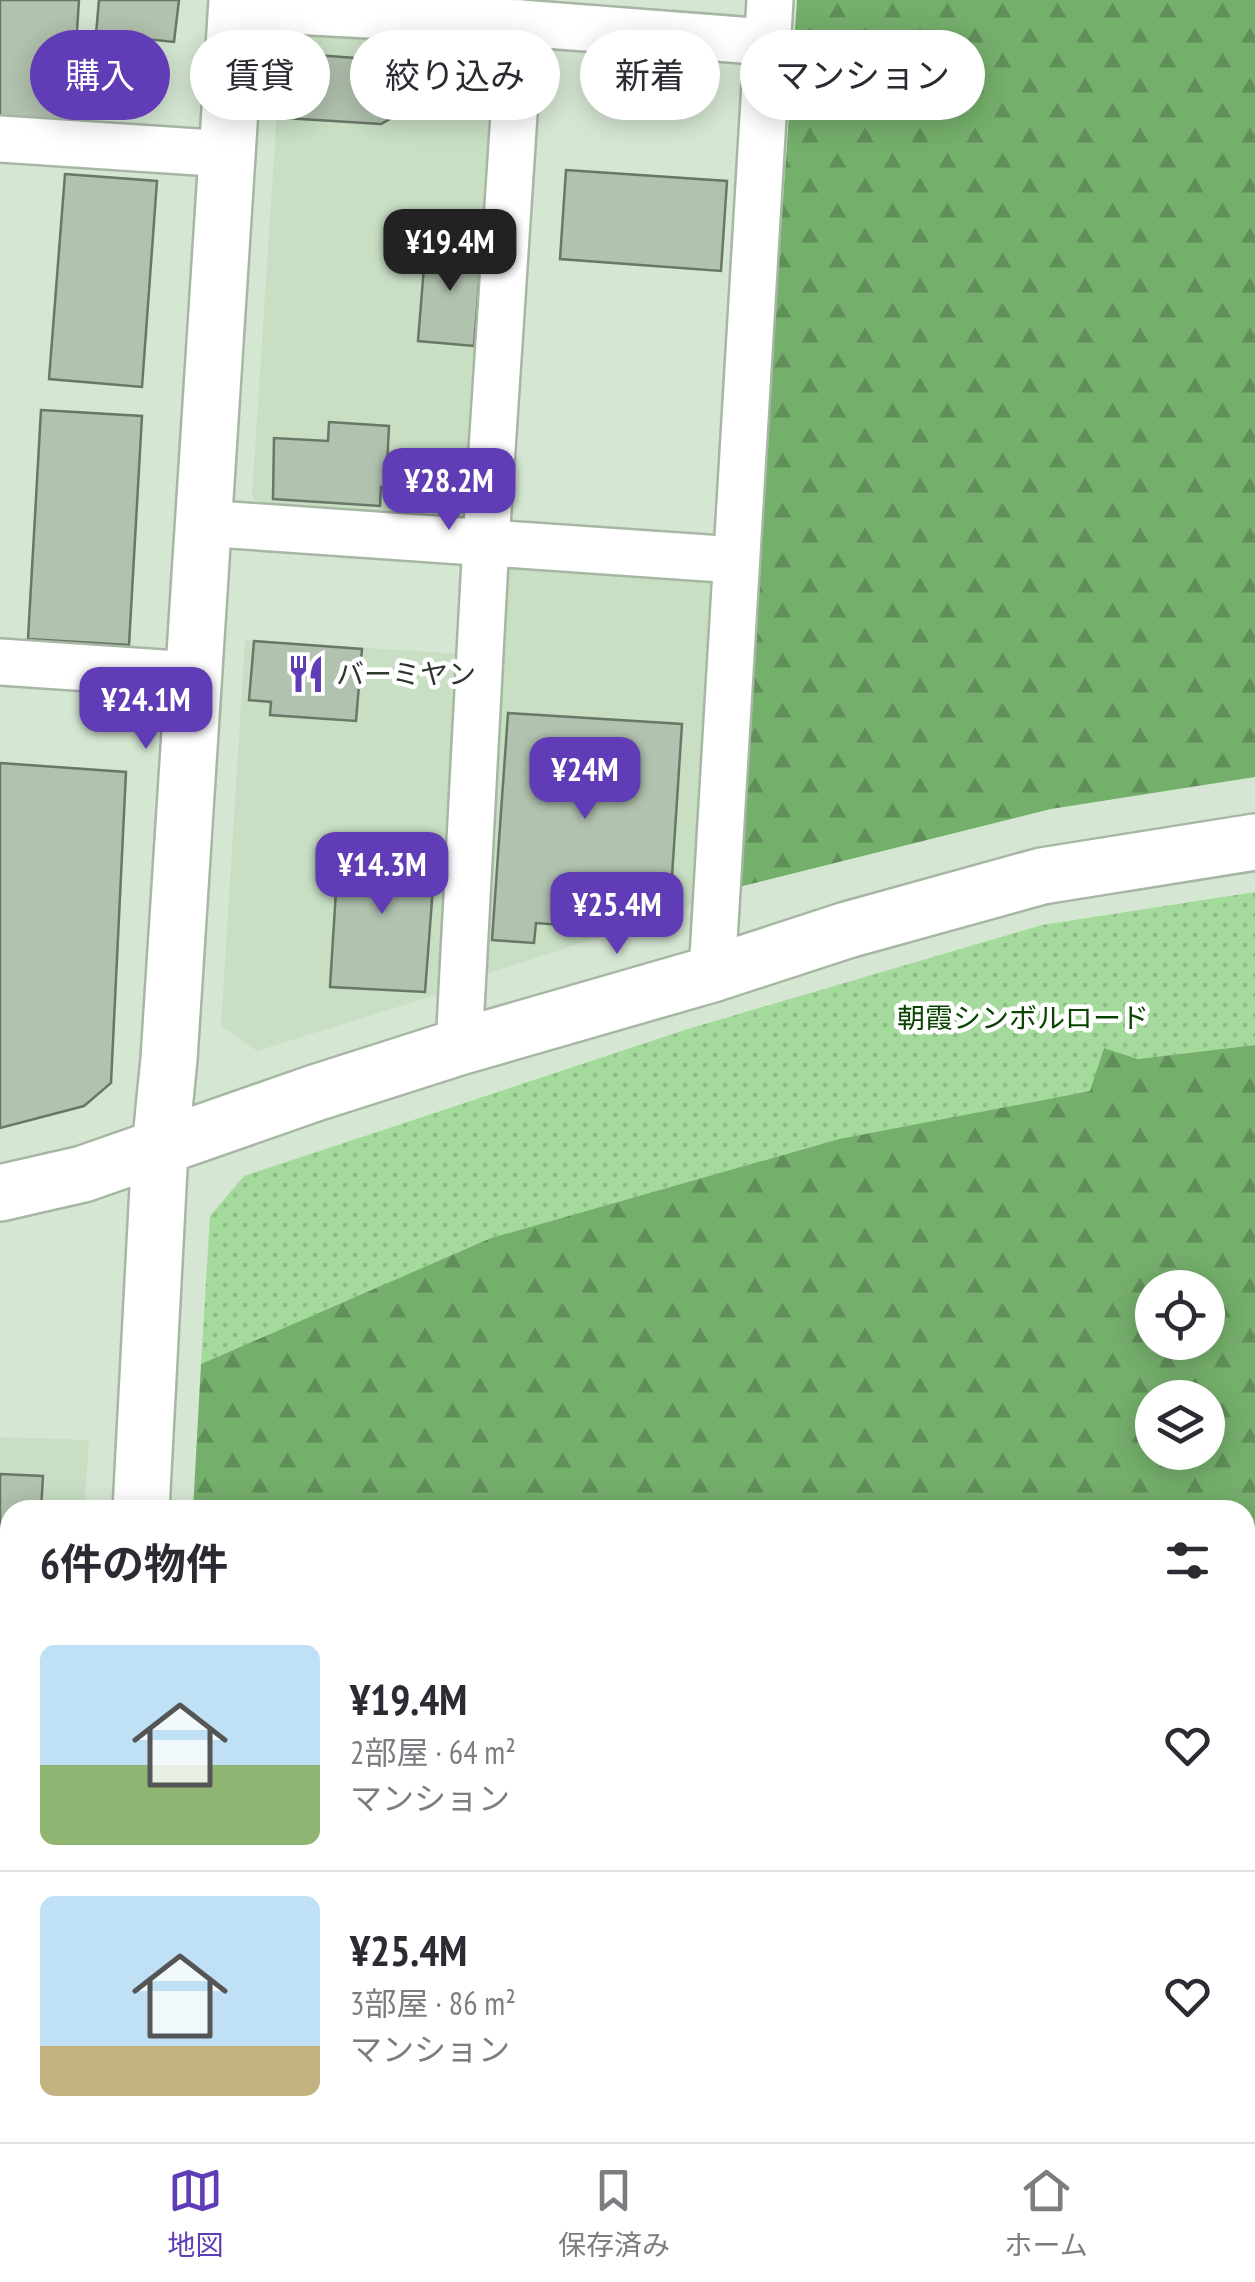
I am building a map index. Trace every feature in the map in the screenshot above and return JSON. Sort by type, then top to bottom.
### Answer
[{"type":"street","points":[[142,1500],[160,1149],[237,4],[520,23],[769,21],[712,974]]},
{"type":"street","points":[[459,1047],[486,541],[520,23]]},
{"type":"street","points":[[0,139],[228,154]]},
{"type":"street","points":[[202,523],[736,560]]},
{"type":"street","points":[[0,662],[193,675]]},
{"type":"street","points":[[0,1193],[83,1174],[459,1047],[848,930],[1042,876],[1255,842]]},
{"type":"shaded area","points":[[330,33],[350,34],[350,120],[493,120],[470,510],[458,522],[260,507],[252,496],[276,120],[330,120]]},
{"type":"shaded area","points":[[517,561],[707,572],[719,588],[702,886],[687,909],[486,974],[476,965],[504,572]]},
{"type":"shaded area","points":[[245,640],[462,654],[439,994],[257,1051],[221,1026]]},
{"type":"shaded area","points":[[0,1437],[89,1440],[85,1500],[0,1500]]},
{"type":"green space","points":[[797,0],[1255,0],[1255,777],[1051,809],[735,888],[789,120],[985,120],[985,30],[795,30]]},
{"type":"green space","name":"朝霞シンボルロード","points":[[1255,892],[1255,1045],[1138,1059],[1104,1048],[1091,1091],[839,1139],[491,1238],[201,1364],[210,1216],[244,1176],[691,1028],[1042,925]]},
{"type":"green space","points":[[1255,1045],[1255,1500],[194,1500],[201,1364],[491,1238],[839,1139],[1090,1091],[1104,1048],[1138,1059]]},
{"type":"building","points":[[0,0],[79,0],[77,30],[30,30],[30,120],[71,120],[71,124],[0,119]]},
{"type":"building","points":[[99,0],[179,0],[174,42],[170,42],[170,30],[96,30]]},
{"type":"building","points":[[330,56],[350,58],[350,120],[388,120],[381,124],[317,120],[330,120]]},
{"type":"building","points":[[566,170],[727,181],[721,271],[560,259]]},
{"type":"building","points":[[65,174],[157,181],[142,387],[49,379]]},
{"type":"building","points":[[426,242],[482,247],[474,346],[418,341]]},
{"type":"building","points":[[41,410],[142,416],[129,645],[28,639]]},
{"type":"building","points":[[329,422],[389,426],[386,488],[381,487],[380,506],[273,499],[274,438],[328,441]]},
{"type":"building","name":"バーミヤン","points":[[254,641],[362,649],[356,721],[270,715],[271,702],[249,700]]},
{"type":"building","points":[[508,713],[682,724],[670,907],[630,904],[630,930],[536,923],[534,943],[492,940]]},
{"type":"building","points":[[0,763],[126,772],[111,1083],[84,1106],[0,1128]]},
{"type":"building","points":[[339,842],[436,848],[425,992],[330,987]]},
{"type":"building","points":[[0,1474],[43,1476],[42,1500],[0,1500]]},
{"type":"place","name":"バーミヤン","points":[[306,674]]}]
